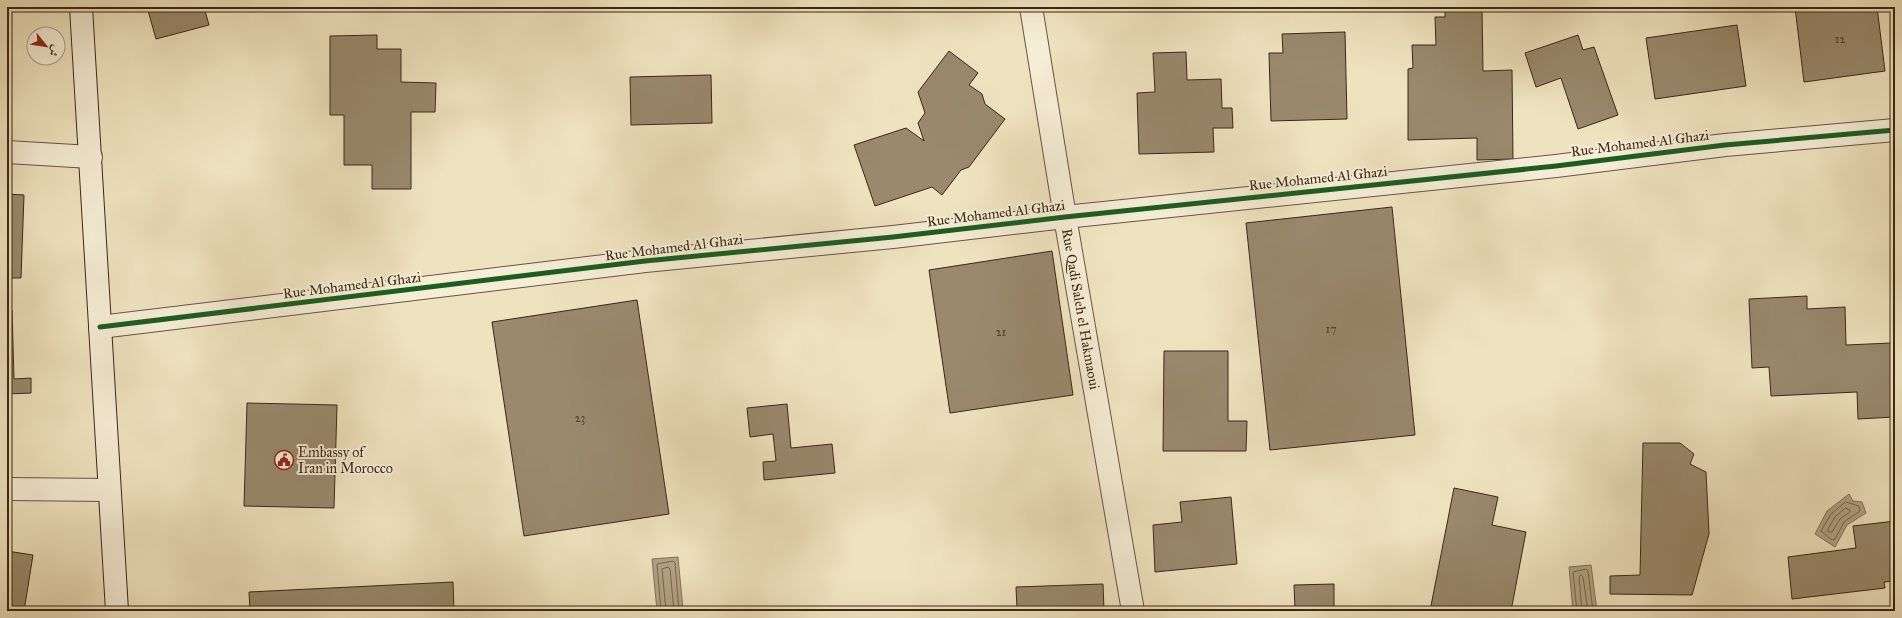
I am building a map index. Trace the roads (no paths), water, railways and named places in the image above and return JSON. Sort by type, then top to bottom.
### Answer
[{"type":"street","points":[[81,7],[117,611]]},
{"type":"street","name":"Rue Qadi Saleh el Hakmaoui","points":[[1031,7],[1065,217],[1133,611]]},
{"type":"street","name":"Rue Mohamed Al Ghazi","points":[[100,327],[645,261],[893,237],[1065,217],[1556,166],[1725,145],[1895,130]]},
{"type":"street","points":[[7,152],[91,157]]},
{"type":"street","points":[[7,489],[109,490]]},
{"type":"water","points":[[1849,494],[1853,501],[1862,502],[1866,513],[1847,525],[1835,547],[1815,534],[1827,511]]},
{"type":"water","points":[[678,557],[683,610],[657,611],[652,559]]},
{"type":"water","points":[[1591,565],[1597,611],[1573,611],[1569,567]]},
{"type":"place","name":"Embassy of Iran in Morocco","points":[[284,460]]}]
